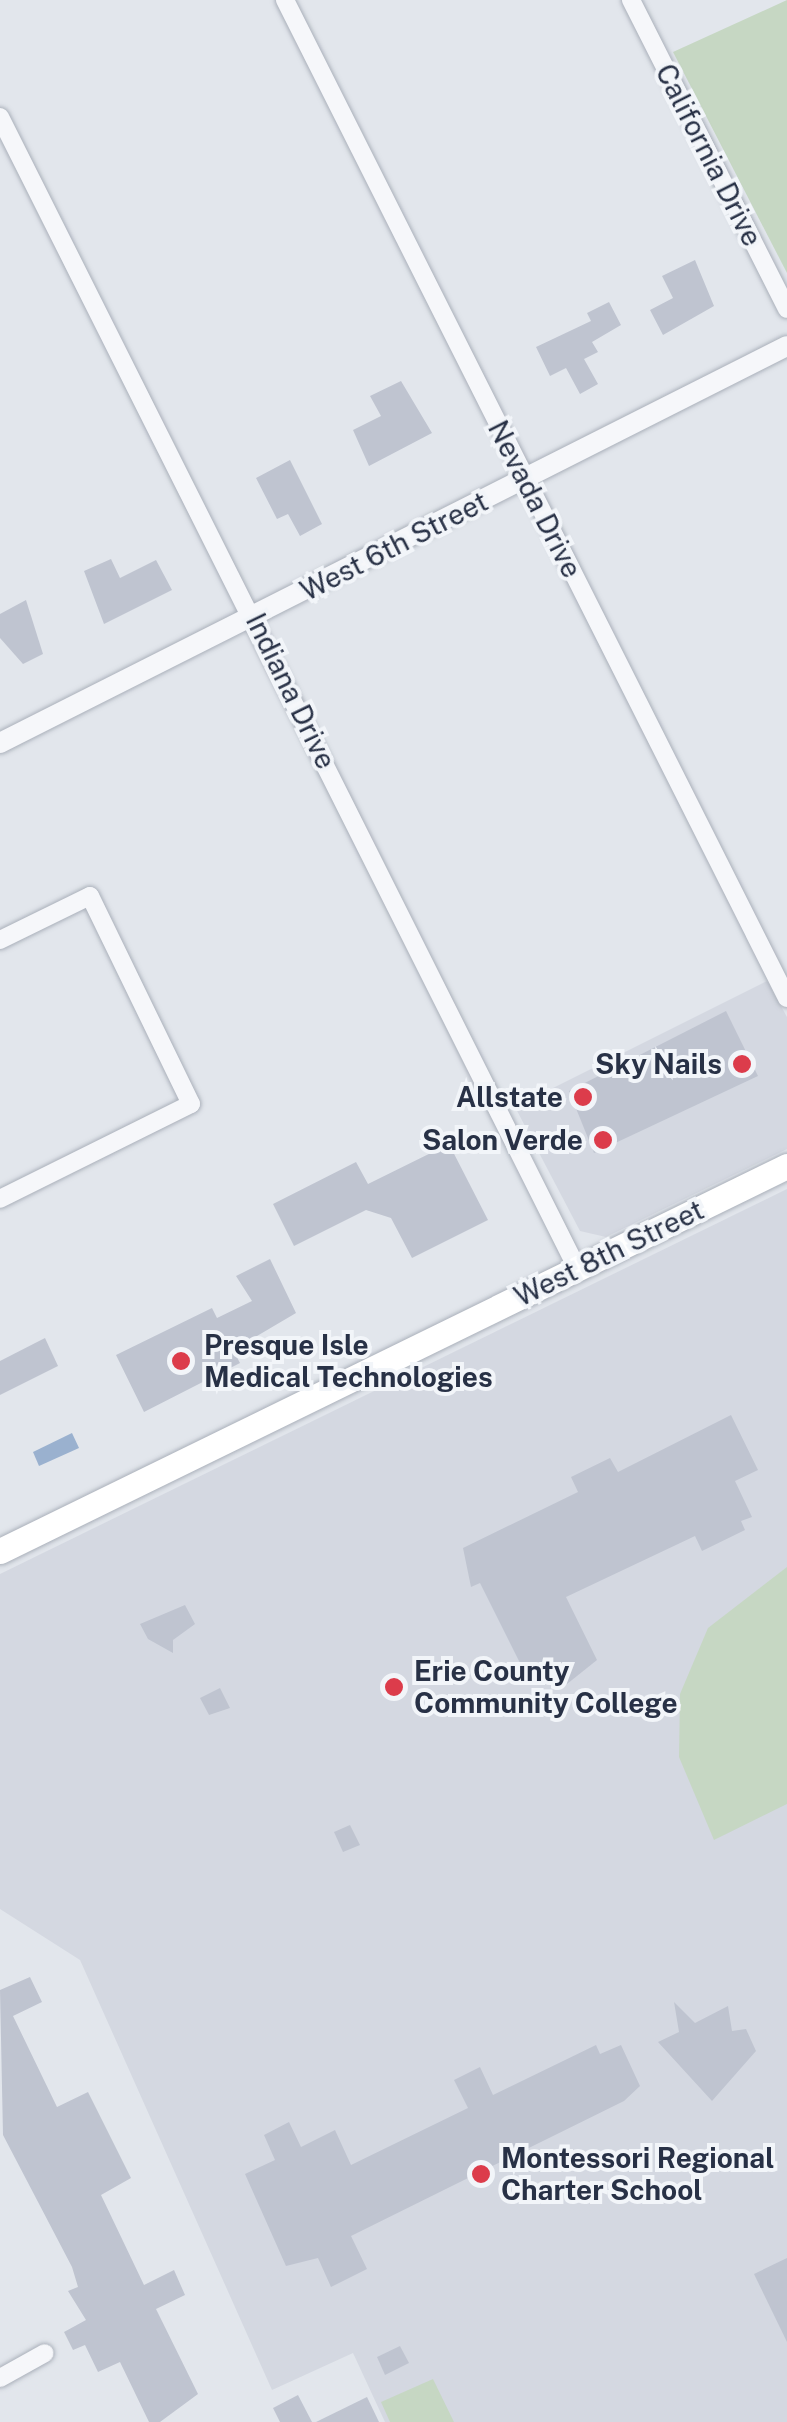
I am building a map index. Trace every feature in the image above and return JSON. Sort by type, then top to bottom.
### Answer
[{"type":"main road","name":"West 8th Street","points":[[0,1551],[787,1166]]},
{"type":"street","name":"Nevada Drive","points":[[285,0],[787,998]]},
{"type":"street","name":"California Drive","points":[[631,0],[787,309]]},
{"type":"street","name":"Indiana Drive","points":[[0,117],[577,1268]]},
{"type":"street","name":"West 6th Street","points":[[0,742],[787,346]]},
{"type":"street","points":[[0,940],[90,896],[191,1104],[0,1199]]},
{"type":"street","points":[[0,2378],[45,2353]]},
{"type":"shaded area","points":[[767,981],[787,1017],[787,1149],[606,1237],[580,1231],[515,1107]]},
{"type":"shaded area","points":[[787,1189],[787,2422],[385,2422],[353,2353],[272,2390],[80,1960],[0,1909],[0,1574]]},
{"type":"green space","points":[[787,0],[787,273],[673,52]]},
{"type":"green space","points":[[787,1567],[787,1804],[714,1840],[679,1757],[680,1694],[708,1628]]},
{"type":"green space","points":[[433,2379],[454,2422],[390,2422],[381,2402]]},
{"type":"water","points":[[72,1433],[79,1448],[39,1466],[33,1452]]},
{"type":"building","points":[[695,260],[714,306],[663,335],[650,310],[673,298],[662,276]]},
{"type":"building","points":[[609,302],[621,325],[592,342],[598,352],[584,359],[598,384],[580,394],[566,368],[550,376],[536,347],[591,321],[587,313]]},
{"type":"building","points":[[401,381],[432,433],[369,466],[353,430],[381,416],[370,396]]},
{"type":"building","points":[[290,460],[322,524],[300,536],[288,514],[277,519],[256,478]]},
{"type":"building","points":[[111,559],[120,578],[156,560],[172,590],[104,624],[84,571]]},
{"type":"building","points":[[26,600],[43,654],[23,664],[0,638],[0,614]]},
{"type":"building","points":[[726,1011],[758,1076],[594,1153],[569,1091]]},
{"type":"building","points":[[449,1144],[488,1220],[412,1258],[391,1218],[366,1210],[294,1246],[273,1204],[356,1162],[368,1184]]},
{"type":"building","points":[[270,1259],[296,1313],[233,1350],[240,1363],[144,1412],[116,1355],[212,1308],[217,1318],[252,1301],[236,1276]]},
{"type":"building","points":[[45,1338],[58,1366],[0,1395],[0,1361]]},
{"type":"building","points":[[731,1415],[758,1470],[735,1481],[752,1517],[741,1521],[745,1530],[702,1551],[695,1536],[566,1597],[597,1660],[567,1684],[562,1671],[531,1685],[480,1583],[471,1587],[463,1548],[578,1492],[571,1477],[610,1458],[618,1472]]},
{"type":"building","points":[[185,1605],[195,1624],[173,1640],[173,1653],[148,1639],[140,1624]]},
{"type":"building","points":[[220,1688],[230,1708],[209,1715],[200,1698]]},
{"type":"building","points":[[350,1825],[360,1845],[343,1852],[334,1832]]},
{"type":"building","points":[[30,1977],[42,2002],[13,2016],[57,2107],[88,2092],[131,2178],[101,2195],[144,2285],[174,2270],[185,2295],[156,2309],[198,2394],[160,2422],[149,2422],[120,2362],[98,2372],[85,2345],[73,2350],[64,2332],[86,2320],[68,2291],[78,2287],[72,2267],[3,2135],[0,1990]]},
{"type":"building","points":[[674,2002],[695,2023],[728,2006],[732,2031],[746,2029],[756,2051],[712,2101],[658,2042],[679,2032]]},
{"type":"building","points":[[596,2045],[600,2054],[621,2045],[640,2086],[624,2101],[351,2236],[367,2269],[331,2287],[318,2258],[286,2266],[245,2174],[275,2160],[264,2135],[289,2122],[301,2147],[335,2130],[351,2165],[468,2108],[454,2080],[480,2067],[493,2095]]},
{"type":"building","points":[[787,2258],[787,2342],[754,2274]]},
{"type":"building","points":[[400,2346],[409,2363],[385,2375],[377,2357]]},
{"type":"building","points":[[298,2395],[312,2422],[280,2422],[273,2408]]},
{"type":"building","points":[[367,2397],[379,2422],[316,2422]]},
{"type":"place","name":"Sky Nails","points":[[742,1064]]},
{"type":"place","name":"Allstate","points":[[583,1097]]},
{"type":"place","name":"Salon Verde","points":[[603,1140]]},
{"type":"place","name":"Presque Isle Medical Technologies","points":[[181,1361]]},
{"type":"place","name":"Erie County Community College","points":[[394,1687]]},
{"type":"place","name":"Montessori Regional Charter School","points":[[481,2174]]}]
